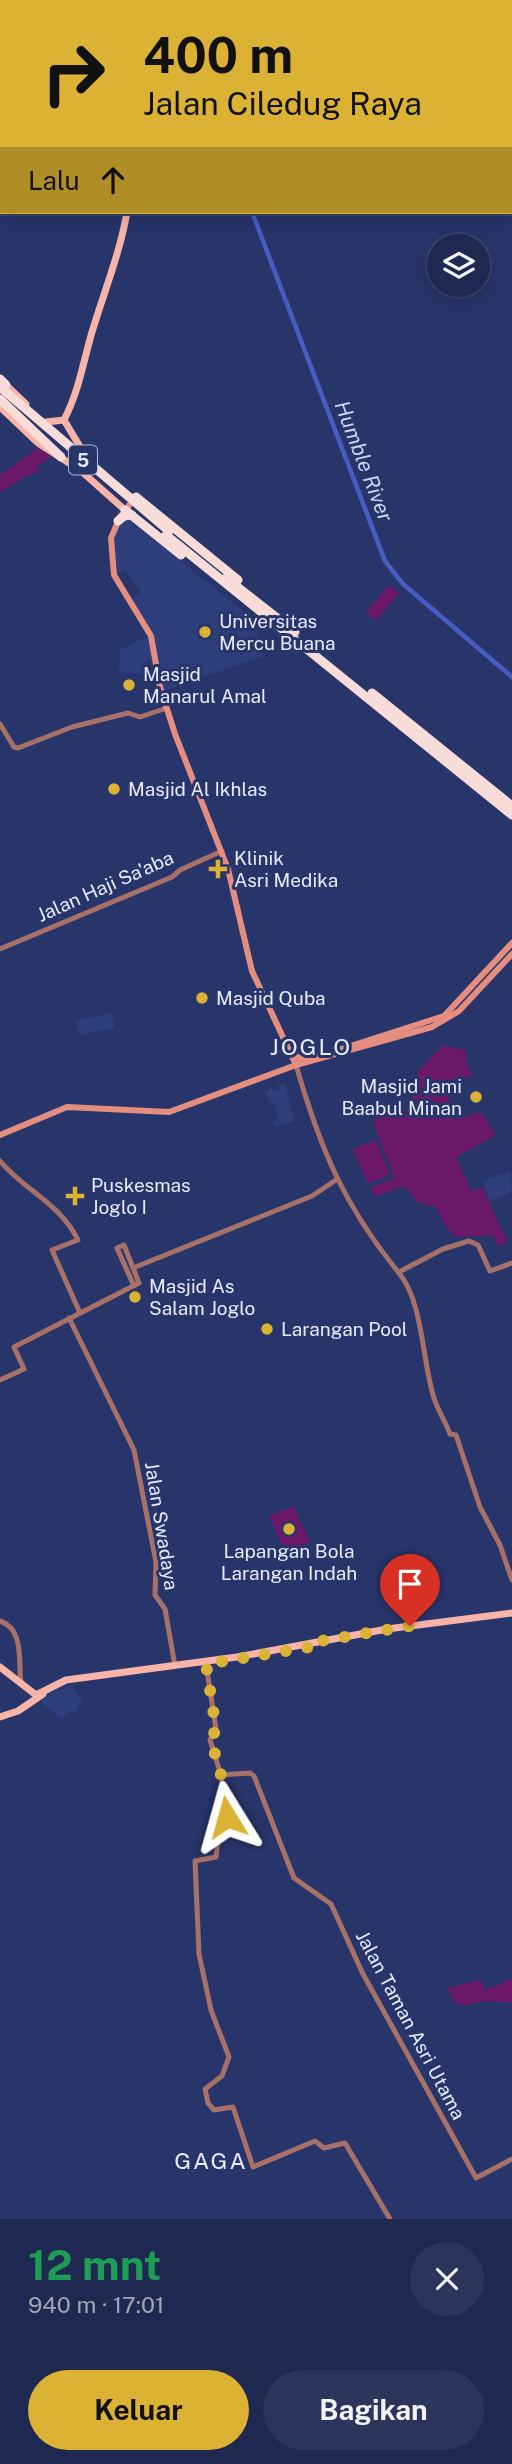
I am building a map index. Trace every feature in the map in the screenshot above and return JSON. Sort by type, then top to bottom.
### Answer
[{"type":"highway","points":[[2,393],[61,457]]},
{"type":"highway","name":"5","points":[[2,393],[237,594],[362,689],[402,726],[475,775],[512,806]]},
{"type":"highway","name":"5","points":[[2,393],[447,757],[512,817]]},
{"type":"highway","points":[[134,495],[237,579],[278,619]]},
{"type":"highway","points":[[122,512],[219,585],[237,594]]},
{"type":"highway","points":[[402,726],[512,817]]},
{"type":"highway","points":[[475,775],[512,801]]},
{"type":"main road","points":[[64,420],[77,395],[91,335],[119,250],[127,214]]},
{"type":"main road","points":[[2,393],[46,422],[134,495],[122,512],[110,543],[114,576],[152,639],[167,708],[222,851],[252,971],[296,1065]]},
{"type":"main road","points":[[46,422],[64,420]]},
{"type":"main road","points":[[64,420],[85,455]]},
{"type":"main road","points":[[61,457],[122,512]]},
{"type":"main road","points":[[0,1135],[67,1107],[169,1112],[317,1056],[428,1023],[456,1009],[512,943]]},
{"type":"main road","points":[[296,1065],[432,1027],[456,1009],[512,954]]},
{"type":"main road","points":[[290,1050],[296,1057],[317,1056]]},
{"type":"main road","points":[[0,1667],[29,1692],[37,1695],[59,1682],[206,1664],[315,1644],[512,1615]]},
{"type":"main road","points":[[123,1675],[304,1647]]},
{"type":"main road","points":[[1,1717],[29,1705],[58,1685],[96,1678]]},
{"type":"main road","points":[[1,1717],[30,1700],[29,1692]]},
{"type":"street","points":[[0,724],[18,748],[72,727],[128,713],[140,717],[167,708]]},
{"type":"street","name":"Jalan Haji Sa'aba","points":[[0,949],[172,877],[180,870],[222,851]]},
{"type":"street","points":[[296,1065],[313,1125],[336,1180],[393,1268],[399,1272],[419,1324],[435,1402],[450,1434],[456,1435],[480,1507],[500,1545],[512,1580]]},
{"type":"street","points":[[0,1161],[19,1181],[52,1204],[78,1240],[52,1250],[80,1313]]},
{"type":"street","points":[[133,1268],[312,1196],[336,1180]]},
{"type":"street","points":[[399,1272],[443,1249],[466,1241],[478,1245],[490,1270],[512,1263]]},
{"type":"street","points":[[124,1245],[137,1285],[117,1248],[124,1245]]},
{"type":"street","points":[[0,1380],[24,1369],[14,1347],[137,1285]]},
{"type":"street","name":"Jalan Swadaya","points":[[69,1318],[134,1450],[149,1541],[156,1562],[155,1595],[165,1609],[175,1666]]},
{"type":"street","points":[[0,1621],[11,1627],[18,1642],[21,1683]]},
{"type":"street","points":[[206,1664],[215,1709],[216,1729],[210,1737],[221,1775],[227,1824],[218,1840],[215,1859],[194,1861],[199,1954],[211,2010],[229,2057],[222,2076],[205,2089],[205,2092],[211,2109],[233,2108],[253,2167],[317,2141],[324,2148],[345,2143],[390,2219]]},
{"type":"street","name":"Jalan Taman Asri Utama","points":[[221,1775],[253,1773],[294,1878],[331,1904],[363,1974],[475,2178],[512,2159]]},
{"type":"shaded area","points":[[38,448],[51,457],[37,466],[39,472],[26,476],[0,492],[0,475]]},
{"type":"shaded area","name":"Universitas Mercu Buana","points":[[118,510],[254,620],[264,656],[160,692],[150,660],[143,662],[144,674],[119,672],[120,650],[151,634],[130,599],[141,592],[125,570],[112,576],[112,540]]},
{"type":"shaded area","points":[[389,585],[399,593],[376,621],[366,612]]},
{"type":"shaded area","points":[[111,1013],[115,1028],[79,1035],[76,1023],[79,1020]]},
{"type":"shaded area","points":[[443,1045],[466,1051],[467,1064],[473,1075],[445,1087],[456,1120],[480,1112],[496,1135],[456,1157],[471,1191],[482,1187],[507,1242],[498,1246],[492,1235],[456,1237],[446,1227],[436,1207],[418,1202],[404,1186],[374,1197],[371,1187],[395,1179],[375,1128],[375,1099],[399,1110],[410,1108],[418,1071]]},
{"type":"shaded area","points":[[285,1083],[294,1121],[275,1127],[273,1122],[279,1119],[274,1103],[270,1103],[265,1092],[272,1088],[274,1091],[279,1090],[278,1085]]},
{"type":"shaded area","points":[[376,1140],[390,1175],[368,1184],[353,1149]]},
{"type":"shaded area","points":[[510,1171],[512,1192],[490,1201],[482,1181]]},
{"type":"shaded area","name":"Lapangan Bola Larangan Indah","points":[[293,1506],[310,1542],[286,1553],[269,1516]]},
{"type":"shaded area","points":[[74,1685],[74,1692],[83,1698],[76,1711],[68,1712],[62,1720],[41,1702],[51,1692]]},
{"type":"shaded area","points":[[512,1979],[512,2003],[484,2001],[462,2006],[453,2000],[447,1988],[480,1980],[485,1990]]},
{"type":"waterway","name":"Humble River","points":[[253,214],[385,561],[403,584],[512,677]]},
{"type":"place","name":"Universitas Mercu Buana","points":[[205,632]]},
{"type":"place","name":"Masjid Manarul Amal","points":[[129,685]]},
{"type":"place","name":"Masjid Al Ikhlas","points":[[114,789]]},
{"type":"place","name":"Klinik Asri Medika","points":[[218,869]]},
{"type":"place","name":"Masjid Quba","points":[[202,998]]},
{"type":"place","name":"Masjid Jami Baabul Minan","points":[[476,1097]]},
{"type":"place","name":"Puskesmas Joglo I","points":[[75,1196]]},
{"type":"place","name":"Masjid As Salam Joglo","points":[[135,1297]]},
{"type":"place","name":"Larangan Pool","points":[[267,1329]]},
{"type":"place","name":"Lapangan Bola Larangan Indah","points":[[289,1529]]},
{"type":"district","name":"JOGLO","points":[[311,1046]]},
{"type":"district","name":"GAGA","points":[[211,2160]]},
{"type":"route","points":[[227,1817],[221,1775],[210,1737],[216,1731],[215,1709],[206,1664],[305,1648],[315,1646],[314,1642],[410,1626]]}]
